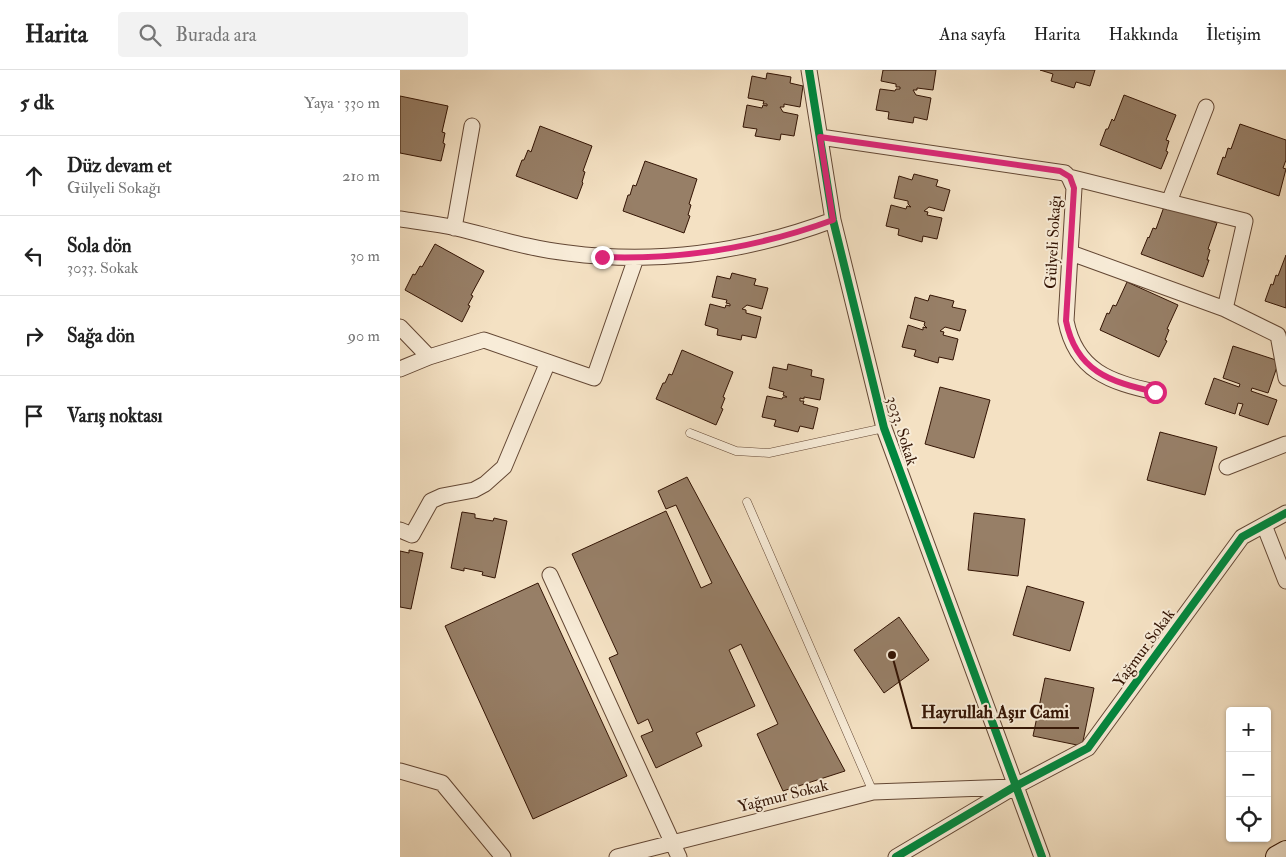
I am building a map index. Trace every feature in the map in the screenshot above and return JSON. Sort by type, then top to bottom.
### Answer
[{"type":"street","name":"3033. Sokak","points":[[809,70],[833,220],[884,428],[1014,787],[1042,857]]},
{"type":"street","points":[[1169,202],[1206,107]]},
{"type":"street","points":[[454,228],[472,126]]},
{"type":"street","name":"Gülyeli Sokağı","points":[[820,137],[1060,171],[1070,177],[1074,188],[1066,321],[1076,351],[1092,369],[1104,376],[1155,392]]},
{"type":"street","points":[[1070,177],[1245,221],[1225,309]]},
{"type":"street","points":[[400,219],[454,228],[558,252],[636,258],[703,254],[736,248],[769,241],[833,220]]},
{"type":"street","points":[[1071,253],[1225,309],[1278,335],[1286,378]]},
{"type":"street","points":[[400,369],[429,357],[484,340],[594,378],[636,258]]},
{"type":"street","points":[[400,328],[429,357]]},
{"type":"street","points":[[400,530],[412,535],[431,501],[442,496],[474,490],[495,477],[504,467],[548,362]]},
{"type":"street","points":[[1227,467],[1286,444]]},
{"type":"street","name":"Yağmur Sokak","points":[[617,857],[873,792],[1014,787],[1088,748],[1242,537],[1286,513]]},
{"type":"street","points":[[1264,525],[1286,581]]},
{"type":"street","points":[[550,574],[679,857]]},
{"type":"street","points":[[400,771],[442,783],[503,857]]},
{"type":"street","points":[[896,857],[1014,787]]},
{"type":"street","points":[[1277,857],[1286,852]]},
{"type":"lane","points":[[690,433],[736,451],[769,453],[884,428]]},
{"type":"lane","points":[[747,502],[873,792]]},
{"type":"building","points":[[883,70],[936,70],[933,90],[917,88],[917,90],[913,90],[916,95],[931,98],[927,120],[914,117],[913,123],[888,119],[889,112],[876,110],[880,89],[895,91],[900,89],[900,87],[896,87],[896,84],[881,81]]},
{"type":"building","points":[[1040,70],[1095,70],[1090,86],[1076,82],[1074,88],[1051,81],[1053,74]]},
{"type":"building","points":[[767,73],[791,77],[790,83],[803,86],[800,107],[784,104],[784,107],[780,107],[783,112],[798,115],[794,136],[781,134],[780,140],[755,136],[757,129],[743,127],[747,105],[762,108],[763,105],[767,106],[767,104],[763,104],[764,101],[748,98],[752,76],[766,79]]},
{"type":"building","points":[[1124,95],[1176,115],[1166,140],[1169,141],[1166,151],[1168,152],[1161,169],[1100,145],[1106,129],[1108,129],[1112,119],[1114,121]]},
{"type":"building","points":[[400,96],[448,106],[442,132],[445,133],[443,143],[445,144],[441,161],[400,153]]},
{"type":"building","points":[[1240,124],[1286,140],[1286,160],[1283,168],[1286,169],[1279,196],[1217,174],[1228,148],[1231,149]]},
{"type":"building","points":[[540,126],[592,146],[583,171],[585,172],[583,183],[577,199],[516,176],[528,150],[531,152]]},
{"type":"building","points":[[645,161],[697,179],[689,204],[691,205],[688,215],[690,216],[684,233],[623,211],[628,195],[630,195],[633,185],[636,186]]},
{"type":"building","points":[[914,174],[938,180],[936,186],[950,190],[944,211],[929,207],[924,211],[928,212],[927,215],[942,218],[937,239],[923,236],[922,242],[898,235],[899,229],[886,226],[891,205],[906,209],[907,206],[911,207],[908,201],[894,198],[899,176],[912,180]]},
{"type":"building","points":[[1165,204],[1217,223],[1208,249],[1210,250],[1207,260],[1209,260],[1203,277],[1141,254],[1153,228],[1156,229]]},
{"type":"building","points":[[435,244],[484,271],[471,295],[473,296],[468,305],[470,306],[462,322],[405,290],[413,274],[415,275],[420,266],[422,267]]},
{"type":"building","points":[[1286,255],[1286,308],[1265,301],[1271,284],[1273,285],[1276,275],[1278,276]]},
{"type":"building","points":[[732,273],[756,279],[754,285],[768,288],[762,309],[747,305],[742,309],[746,310],[746,313],[761,317],[756,338],[742,335],[741,340],[717,335],[718,329],[705,325],[710,304],[725,308],[726,305],[730,306],[730,304],[726,303],[727,300],[712,297],[717,276],[730,279]]},
{"type":"building","points":[[1127,282],[1178,305],[1167,329],[1169,330],[1165,340],[1167,341],[1159,357],[1100,330],[1107,313],[1109,314],[1113,305],[1116,306]]},
{"type":"building","points":[[930,295],[954,301],[952,307],[966,310],[960,331],[945,327],[940,331],[944,332],[943,335],[958,339],[953,360],[939,357],[938,363],[914,356],[916,350],[902,347],[908,325],[923,330],[923,327],[927,328],[924,325],[925,322],[910,318],[915,297],[928,301]]},
{"type":"building","points":[[1233,346],[1279,361],[1268,393],[1252,388],[1251,391],[1277,400],[1268,425],[1239,415],[1243,404],[1238,403],[1235,414],[1205,404],[1214,378],[1239,387],[1240,384],[1223,378]]},
{"type":"building","points":[[682,350],[733,372],[723,397],[725,398],[721,408],[723,409],[716,425],[656,399],[669,374],[672,375]]},
{"type":"building","points":[[788,364],[812,370],[811,376],[824,379],[820,400],[800,398],[800,401],[804,401],[803,404],[818,408],[813,429],[800,426],[798,432],[774,426],[776,420],[762,417],[767,396],[782,399],[787,397],[783,395],[784,392],[769,388],[773,367],[787,370]]},
{"type":"building","points":[[940,387],[990,400],[974,458],[925,444]]},
{"type":"building","points":[[1160,432],[1217,447],[1205,495],[1147,480]]},
{"type":"building","points":[[687,477],[845,771],[783,791],[757,734],[778,724],[741,644],[729,650],[755,706],[696,733],[702,746],[656,768],[641,736],[653,731],[648,719],[638,724],[609,658],[618,654],[572,554],[666,511],[701,588],[712,583],[676,505],[666,509],[658,491]]},
{"type":"building","points":[[462,512],[475,514],[475,518],[493,521],[494,518],[507,521],[495,578],[482,575],[483,572],[464,568],[464,571],[451,568]]},
{"type":"building","points":[[974,513],[1025,519],[1018,576],[968,570]]},
{"type":"building","points":[[409,550],[423,553],[411,609],[400,607],[400,551],[409,553]]},
{"type":"building","points":[[538,583],[627,776],[533,819],[445,626]]},
{"type":"building","points":[[1027,586],[1084,602],[1070,651],[1013,635]]},
{"type":"building","points":[[899,617],[929,660],[884,693],[854,650]]},
{"type":"building","points":[[1045,678],[1094,688],[1082,746],[1033,736]]},
{"type":"cycle path","points":[[809,70],[833,220],[884,428],[1042,857]]},
{"type":"cycle path","points":[[896,857],[1014,787],[1088,748],[1242,537],[1286,513]]},
{"type":"place","name":"Hayrullah Aşır Cami","points":[[892,655]]},
{"type":"route","points":[[602,257],[670,257],[703,254],[769,241],[802,232],[833,220],[820,137],[1060,171],[1070,177],[1074,188],[1066,321],[1076,351],[1092,369],[1104,376],[1155,392]]}]
